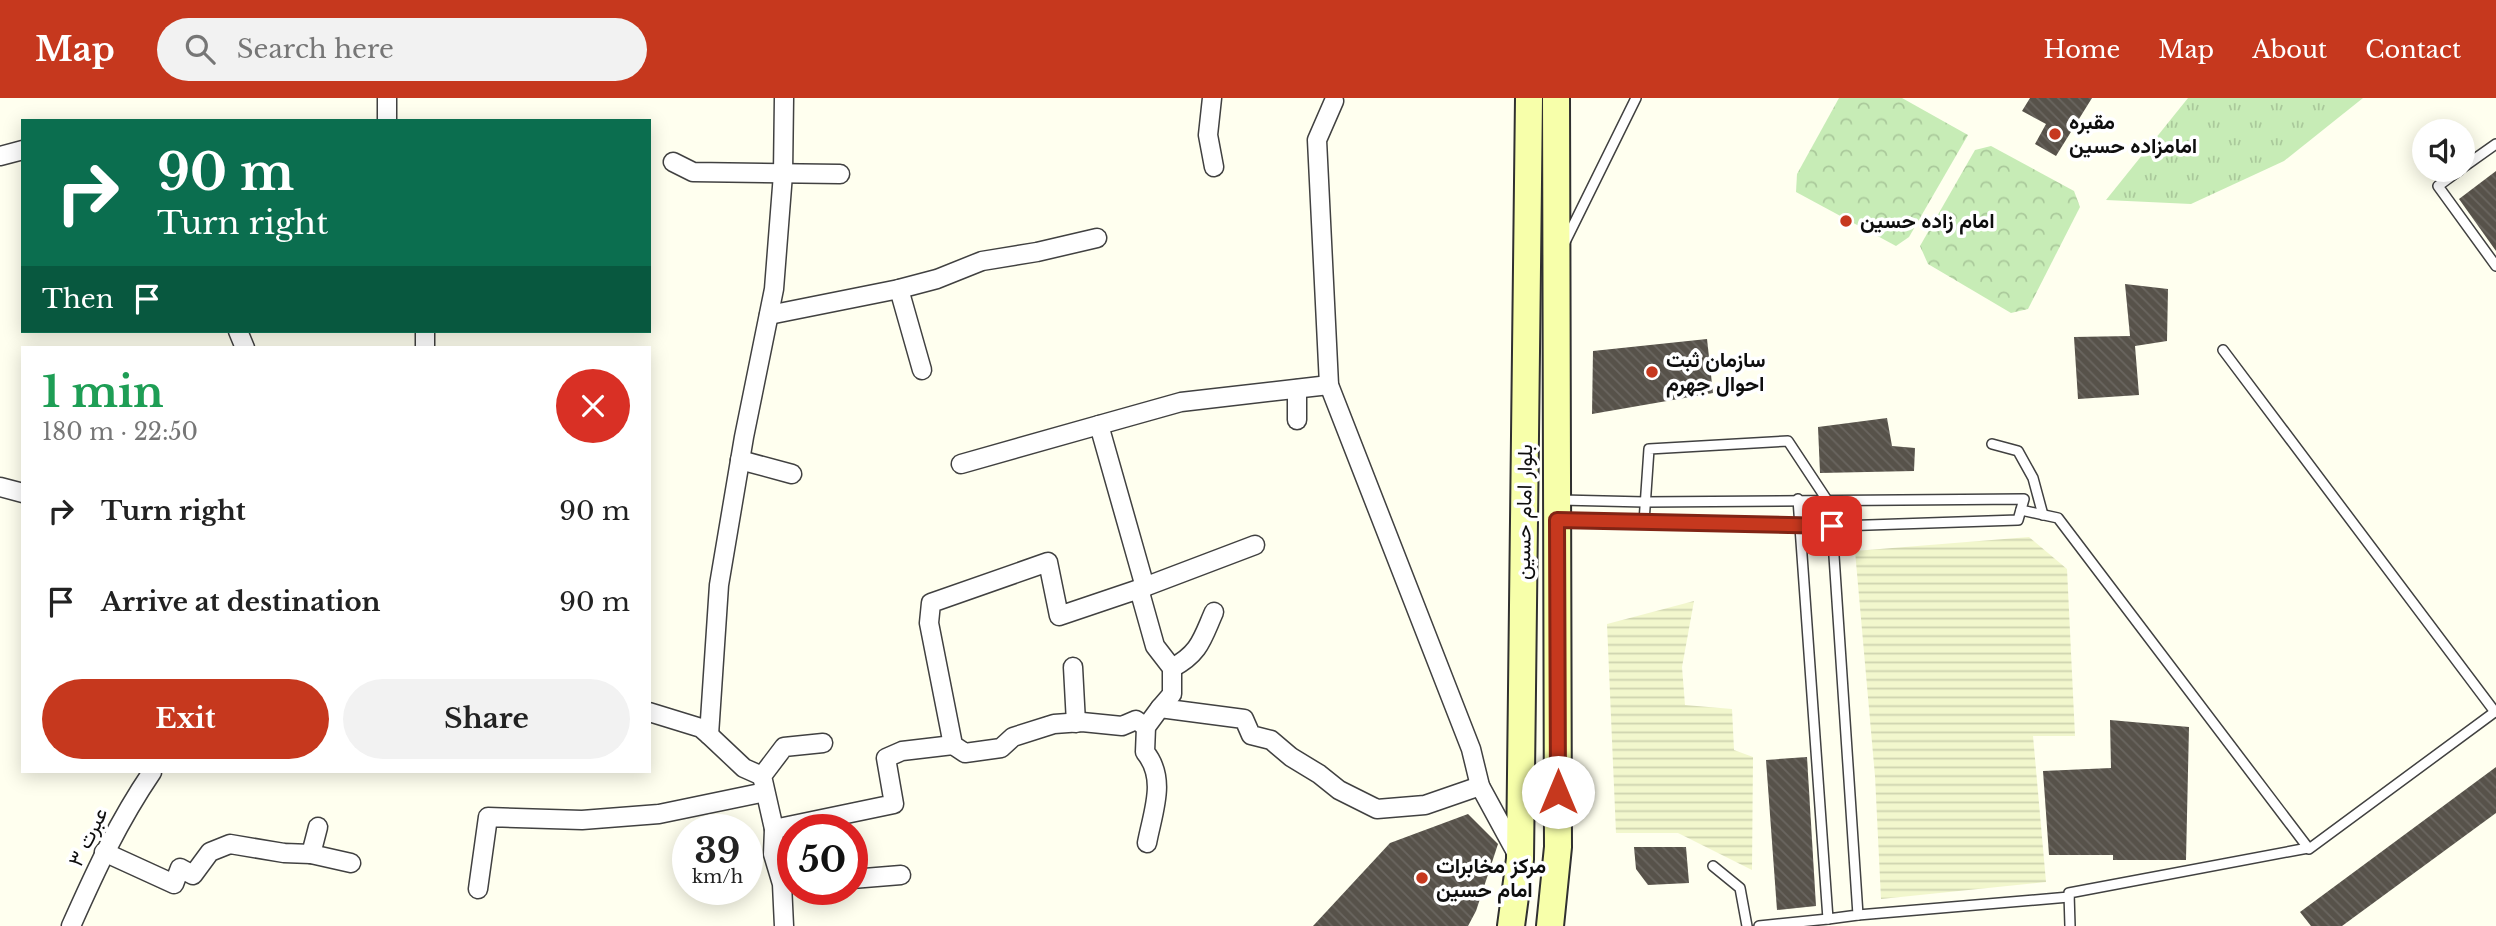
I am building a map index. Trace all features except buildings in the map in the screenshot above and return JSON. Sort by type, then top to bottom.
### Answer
[{"type":"main road","name":"بلوار امام حسین","points":[[1511,926],[1520,859],[1529,98]]},
{"type":"main road","name":"بلوار امام حسین","points":[[1550,926],[1558,847],[1556,98]]},
{"type":"main road","points":[[1528,170],[1556,168]]},
{"type":"street","points":[[387,98],[387,119]]},
{"type":"street","points":[[709,735],[719,585],[740,460],[774,289],[783,174],[784,98]]},
{"type":"street","points":[[1212,98],[1208,135],[1214,167]]},
{"type":"street","points":[[1331,99],[1317,140],[1329,385],[1471,749],[1480,786],[1520,859]]},
{"type":"street","points":[[0,156],[21,151]]},
{"type":"street","points":[[673,162],[693,172],[840,174]]},
{"type":"street","points":[[769,314],[899,289],[937,279],[982,261],[1038,252],[1097,238]]},
{"type":"street","points":[[899,289],[922,370]]},
{"type":"street","points":[[961,464],[1181,402],[1329,385]]},
{"type":"street","points":[[1297,389],[1297,420]]},
{"type":"street","points":[[1099,425],[1155,646],[1172,668],[1172,694],[1146,727],[1145,752],[1154,762],[1158,779],[1147,843]]},
{"type":"street","points":[[740,460],[792,474]]},
{"type":"street","points":[[0,487],[21,493]]},
{"type":"street","points":[[953,745],[929,624],[931,603],[1048,562],[1059,616],[1255,545]]},
{"type":"street","points":[[1172,668],[1188,659],[1198,647],[1214,612]]},
{"type":"street","points":[[1073,667],[1076,723]]},
{"type":"street","points":[[1160,708],[1244,719],[1251,735],[1271,740],[1339,790],[1377,809],[1425,805],[1480,786]]},
{"type":"street","points":[[651,713],[701,728],[763,784],[774,830],[773,854],[777,862]]},
{"type":"street","points":[[774,830],[894,803],[886,758],[902,751],[953,745],[965,753],[1001,748],[1013,737],[1055,724],[1122,726],[1136,720],[1146,727]]},
{"type":"street","points":[[478,889],[488,817],[582,820],[659,814],[763,784],[784,747],[823,743]]},
{"type":"street","name":"عبرت ۳","points":[[71,926],[104,852],[124,814],[151,773]]},
{"type":"street","points":[[311,854],[318,827]]},
{"type":"street","points":[[104,852],[174,884],[180,868],[193,875],[210,852],[230,844],[284,853],[311,854],[351,863]]},
{"type":"street","points":[[868,878],[901,875]]},
{"type":"street","points":[[784,926],[786,905]]},
{"type":"lane","points":[[1556,259],[1636,98]]},
{"type":"lane","points":[[2475,159],[2496,144]]},
{"type":"lane","points":[[2443,182],[2438,186],[2496,266]]},
{"type":"lane","points":[[2070,926],[2069,893],[2308,848],[2496,712],[2223,349]]},
{"type":"lane","points":[[1643,522],[1649,449],[1788,441],[1828,500],[1832,526],[1858,915]]},
{"type":"lane","points":[[1992,444],[2018,451],[2033,478],[2043,515]]},
{"type":"lane","points":[[1798,499],[1828,919]]},
{"type":"lane","points":[[2024,499],[2018,520],[1800,527],[1643,522],[1557,510],[1645,502],[2024,499]]},
{"type":"lane","points":[[2021,510],[2058,519],[2308,848]]},
{"type":"lane","points":[[1713,866],[1740,888],[1747,926]]},
{"type":"lane","points":[[1759,926],[1828,919],[1841,922],[1858,915],[2069,897]]},
{"type":"green space","points":[[1839,98],[1902,98],[1968,135],[1909,237],[1896,246],[1796,192],[1797,174]]},
{"type":"green space","points":[[2188,98],[2363,98],[2284,161],[2191,204],[2106,200]]},
{"type":"green space","points":[[1991,146],[2074,191],[2080,207],[2028,309],[2011,313],[1928,264],[1920,246],[1975,150]]},
{"type":"green space","points":[[2029,537],[2067,569],[2075,736],[2033,736],[2046,882],[1881,899],[1875,776],[1855,551]]},
{"type":"green space","points":[[1694,601],[1682,667],[1685,705],[1732,709],[1734,750],[1753,757],[1752,870],[1678,833],[1616,833],[1607,624]]},
{"type":"place","name":"مقبره امامزاده حسین","points":[[2055,134]]},
{"type":"place","name":"امام زاده حسین","points":[[1846,221]]},
{"type":"place","name":"سازمان ثبت احوال جهرم","points":[[1652,372]]},
{"type":"place","name":"مرکز مخابرات امام حسین","points":[[1422,878]]},
{"type":"route","points":[[1558,792],[1557,520],[1832,526]]}]
